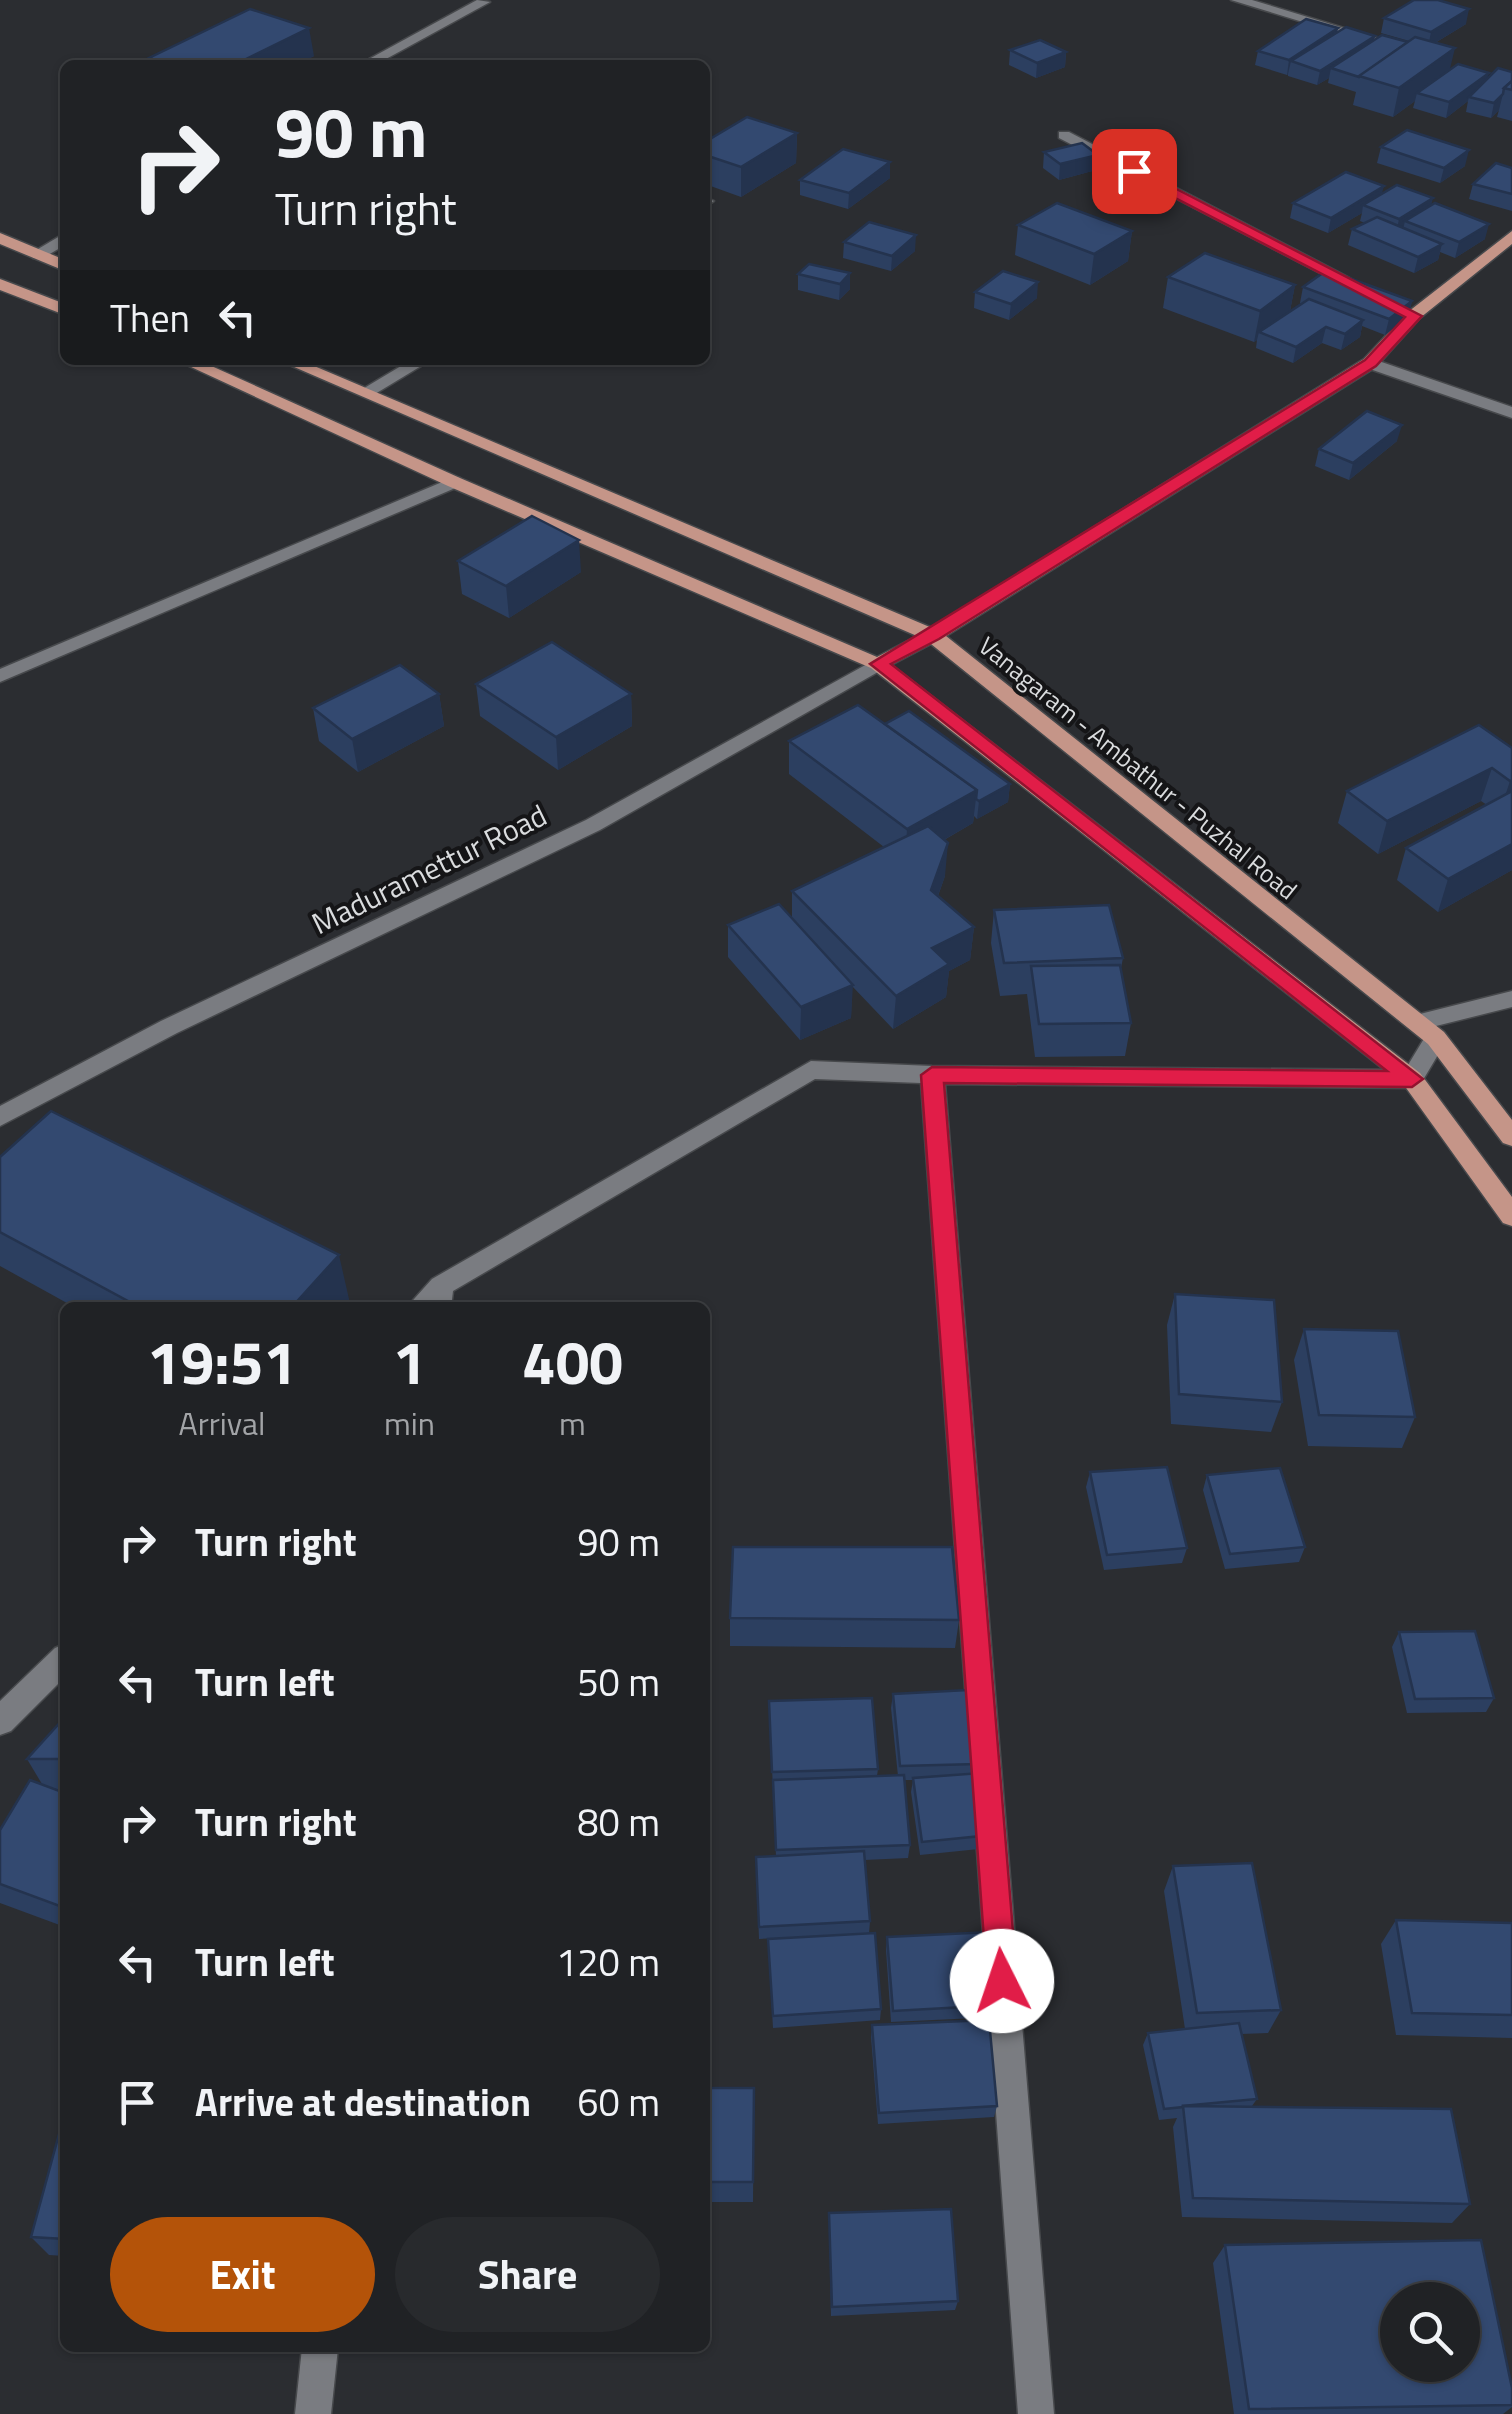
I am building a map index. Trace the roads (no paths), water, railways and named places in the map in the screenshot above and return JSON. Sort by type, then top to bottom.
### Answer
[{"type":"main road","points":[[878,664],[933,636],[1370,363],[1414,316],[1512,236]]},
{"type":"main road","points":[[0,238],[60,264]]},
{"type":"main road","points":[[0,284],[60,308]]},
{"type":"main road","points":[[195,365],[454,482],[878,664],[1412,1079],[1512,1216]]},
{"type":"main road","name":"Vanagaram - Ambathur - Puzhal Road","points":[[298,365],[933,636],[1436,1038],[1512,1136]]},
{"type":"street","points":[[1238,0],[1383,42]]},
{"type":"street","points":[[1287,14],[1308,0]]},
{"type":"street","points":[[374,60],[484,2]]},
{"type":"street","points":[[1064,135],[1380,297]]},
{"type":"street","points":[[38,255],[60,241]]},
{"type":"street","points":[[1397,306],[1414,316]]},
{"type":"street","points":[[1370,363],[1512,413]]},
{"type":"street","points":[[364,393],[414,365]]},
{"type":"street","points":[[0,676],[454,482]]},
{"type":"street","name":"Maduramettur Road","points":[[0,1117],[169,1027],[592,825],[878,664]]},
{"type":"street","points":[[1416,1022],[1512,998]]},
{"type":"street","points":[[440,1297],[811,1070],[932,1075],[1412,1079],[1436,1038]]},
{"type":"street","points":[[932,1075],[1036,2414]]},
{"type":"street","points":[[0,1721],[60,1662]]},
{"type":"street","points":[[313,2414],[320,2352]]}]
